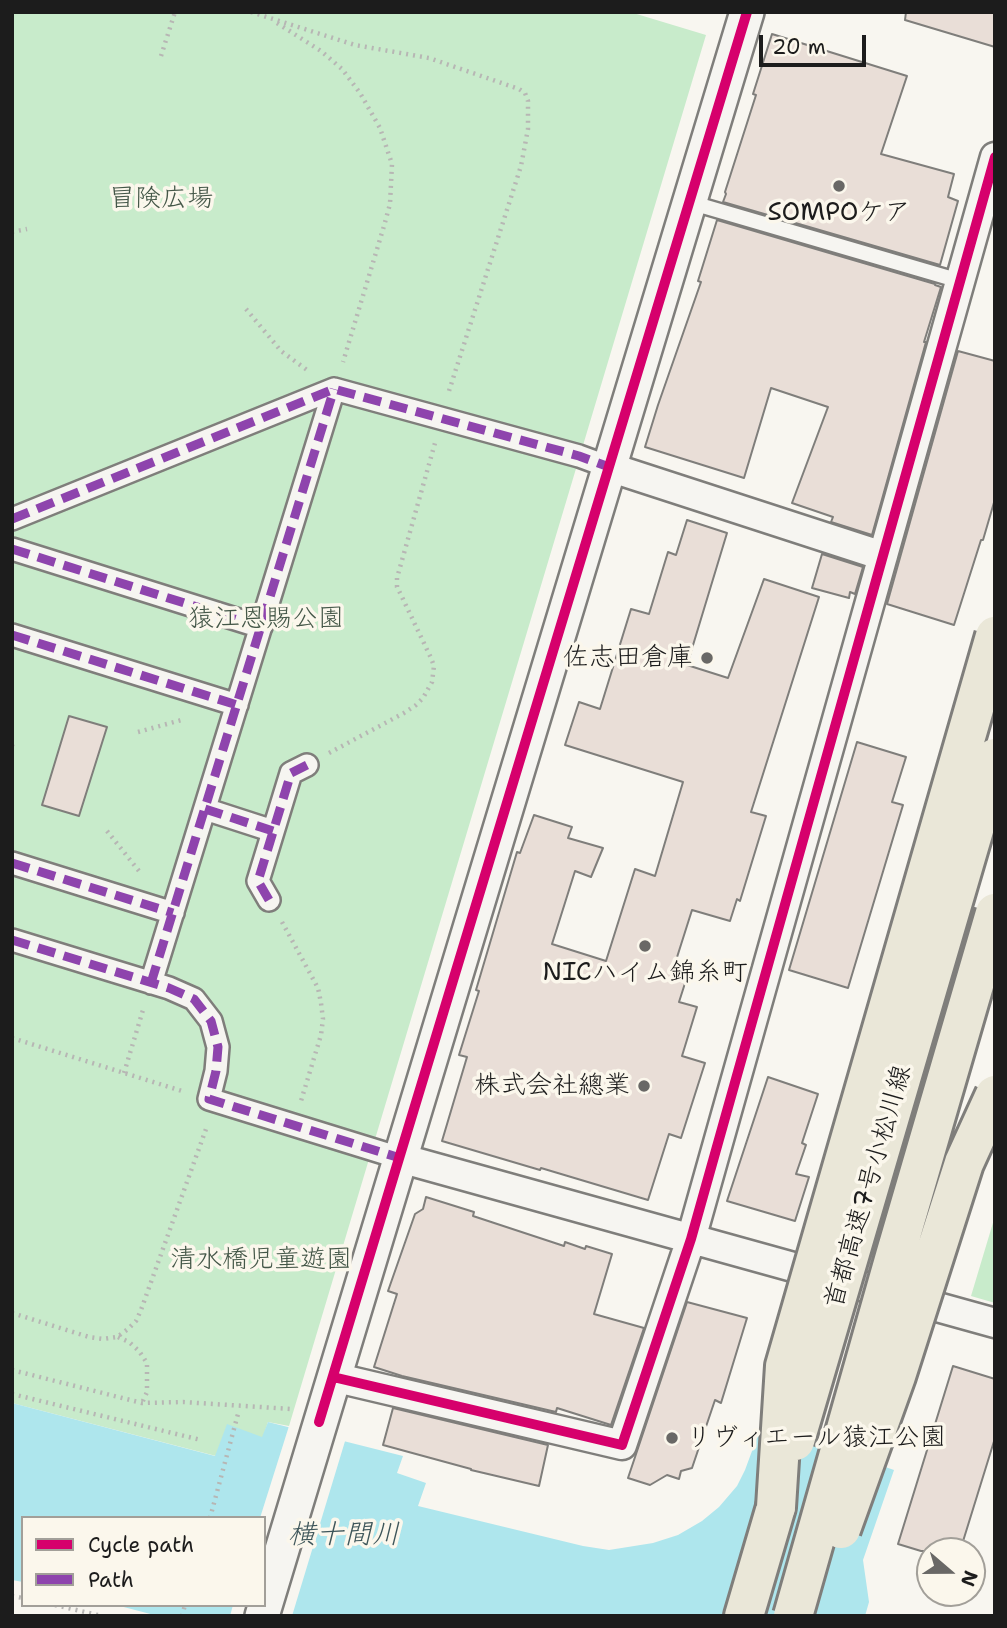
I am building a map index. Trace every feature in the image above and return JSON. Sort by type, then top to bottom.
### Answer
[{"type":"highway","points":[[776,1507],[785,1366],[995,636]]},
{"type":"highway","name":"首都高速7号小松川線","points":[[744,1616],[995,758]]},
{"type":"highway","name":"首都高速7号小松川線","points":[[793,1616],[995,913]]},
{"type":"highway","points":[[809,1616],[896,1376],[964,1163],[995,1096]]},
{"type":"street","points":[[266,1598],[307,1415],[333,1377],[747,12]]},
{"type":"street","points":[[333,1377],[622,1445],[691,1239],[995,157]]},
{"type":"street","points":[[152,983],[334,389]]},
{"type":"street","points":[[12,520],[334,389],[579,456],[883,556]]},
{"type":"street","points":[[12,549],[261,627]]},
{"type":"street","points":[[12,635],[237,705]]},
{"type":"street","points":[[269,900],[258,881],[291,773],[307,765]]},
{"type":"street","points":[[205,809],[273,831]]},
{"type":"street","points":[[12,863],[173,913]]},
{"type":"street","points":[[12,940],[152,983],[194,999],[211,1021],[218,1047],[213,1100],[400,1158],[995,1323]]},
{"type":"lane","points":[[690,202],[960,281]]},
{"type":"path","points":[[161,56],[175,12]]},
{"type":"path","points":[[251,12],[355,45],[429,58],[519,89],[525,93],[527,102],[528,129],[521,166],[442,418],[397,578],[397,587],[434,666],[432,682],[423,698],[404,713],[307,765]]},
{"type":"path","points":[[246,309],[281,351],[334,389],[390,204],[393,164],[380,128],[360,93],[342,69],[321,51],[272,20]]},
{"type":"path","points":[[12,232],[27,229]]},
{"type":"path","points":[[269,900],[318,988],[323,1019],[321,1035],[294,1125]]},
{"type":"path","points":[[124,1073],[152,983]]},
{"type":"path","points":[[12,1038],[213,1100],[141,1310],[128,1329],[117,1336],[103,1339],[89,1337],[12,1312]]},
{"type":"path","points":[[117,1336],[129,1342],[147,1363],[147,1392],[142,1403]]},
{"type":"path","points":[[12,1370],[142,1403],[183,1402],[307,1415]]},
{"type":"path","points":[[12,1394],[201,1440]]},
{"type":"path","points":[[211,1516],[238,1414]]},
{"type":"path","points":[[64,1607],[102,1616]]},
{"type":"green space","name":"猿江恩賜公園","points":[[12,12],[630,12],[706,35],[289,1426],[268,1422],[263,1437],[216,1456],[12,1403]]},
{"type":"green space","points":[[995,1216],[995,1303],[971,1296]]},
{"type":"water","name":"横十間川","points":[[12,1403],[215,1456],[227,1424],[262,1437],[268,1422],[403,1456],[397,1473],[426,1483],[418,1506],[609,1550],[653,1543],[678,1535],[719,1507],[737,1486],[762,1424],[894,1470],[863,1560],[869,1602],[865,1616],[158,1616],[124,1607],[266,1607],[266,1516],[21,1516],[21,1582],[12,1580]]},
{"type":"pier","points":[[289,1426],[346,1438],[292,1616],[230,1616],[232,1607],[266,1607],[266,1516],[261,1516]]},
{"type":"building","points":[[906,12],[995,12],[995,47],[905,20]]},
{"type":"building","points":[[772,34],[907,76],[881,154],[954,174],[948,197],[958,201],[940,265],[723,202]]},
{"type":"building","points":[[717,220],[941,287],[872,535],[831,522],[833,517],[792,503],[828,407],[771,388],[744,478],[645,447],[701,282],[698,281]]},
{"type":"building","points":[[958,351],[995,361],[995,499],[954,625],[887,604]]},
{"type":"building","points":[[687,520],[727,533],[687,665],[728,678],[764,579],[819,597],[751,812],[766,816],[740,901],[737,899],[730,921],[692,910],[672,973],[687,977],[679,1002],[697,1007],[682,1056],[705,1063],[681,1138],[669,1134],[648,1200],[442,1141],[467,1057],[459,1055],[479,991],[476,990],[517,852],[520,853],[534,815],[572,827],[568,838],[603,848],[591,877],[575,871],[552,944],[606,961],[635,869],[655,876],[683,782],[565,745],[579,702],[600,709],[631,609],[649,614],[668,552],[676,555]]},
{"type":"building","points":[[822,554],[863,567],[855,594],[850,592],[849,598],[812,588]]},
{"type":"building","points":[[69,716],[107,727],[79,816],[42,805]]},
{"type":"building","points":[[857,742],[906,757],[892,802],[903,805],[848,988],[789,970]]},
{"type":"building","points":[[768,1077],[818,1094],[802,1143],[806,1145],[796,1174],[809,1177],[795,1221],[727,1201]]},
{"type":"building","points":[[426,1197],[474,1212],[473,1216],[564,1246],[565,1242],[612,1254],[594,1314],[644,1328],[611,1425],[557,1408],[556,1412],[374,1367],[397,1294],[388,1291],[415,1214],[423,1209]]},
{"type":"building","points":[[687,1302],[747,1318],[721,1403],[715,1400],[692,1468],[681,1471],[679,1479],[667,1475],[650,1485],[628,1478]]},
{"type":"building","points":[[953,1366],[995,1379],[995,1438],[964,1537],[916,1537],[916,1549],[898,1544]]},
{"type":"building","points":[[393,1408],[548,1445],[539,1486],[383,1445]]},
{"type":"marked path","points":[[12,519],[334,389],[579,456],[609,467]]},
{"type":"marked path","points":[[151,983],[334,389]]},
{"type":"marked path","points":[[12,549],[261,627]]},
{"type":"marked path","points":[[12,635],[237,705]]},
{"type":"marked path","points":[[269,900],[258,881],[291,773],[307,765]]},
{"type":"marked path","points":[[205,809],[273,831]]},
{"type":"marked path","points":[[12,863],[173,913]]},
{"type":"marked path","points":[[12,940],[169,988],[194,999],[211,1021],[218,1047],[216,1071],[209,1099],[400,1158]]},
{"type":"cycle path","points":[[319,1422],[747,12]]},
{"type":"cycle path","points":[[333,1377],[622,1445],[691,1239],[995,157]]},
{"type":"place","name":"SOMPOケア","points":[[839,186]]},
{"type":"place","name":"佐志田倉庫","points":[[707,658]]},
{"type":"place","name":"NICハイム錦糸町","points":[[645,946]]},
{"type":"place","name":"株式会社總業","points":[[644,1086]]},
{"type":"place","name":"リヴィエール猿江公園","points":[[672,1438]]},
{"type":"park label","name":"冒険広場","points":[[161,199]]},
{"type":"park label","name":"清水橋児童遊園","points":[[261,1260]]}]
